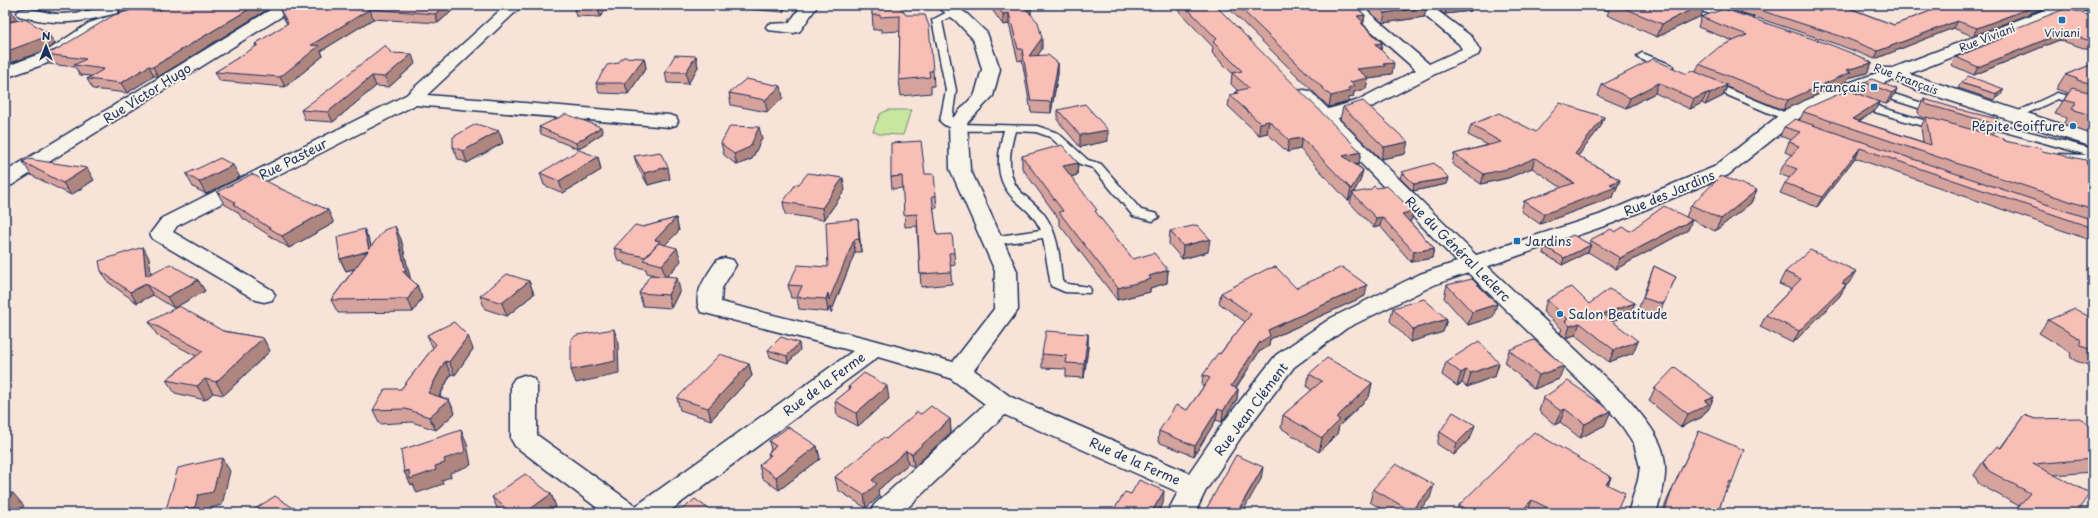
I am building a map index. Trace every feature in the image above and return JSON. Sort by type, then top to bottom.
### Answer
[{"type":"street","points":[[23,20],[84,17],[134,5]]},
{"type":"street","points":[[5,73],[53,55],[95,26],[161,5]]},
{"type":"street","name":"Rue Victor Hugo","points":[[5,181],[289,5]]},
{"type":"street","name":"Rue Pasteur","points":[[264,295],[161,234],[169,222],[412,99],[515,5]]},
{"type":"street","points":[[774,27],[794,28],[810,5]]},
{"type":"street","points":[[1350,5],[1427,71]]},
{"type":"street","points":[[1325,116],[1362,105],[1427,71],[1472,51],[1466,41],[1420,5]]},
{"type":"street","points":[[1698,5],[1721,8],[1759,25]]},
{"type":"street","name":"Rue Viviani","points":[[1893,74],[2056,7],[2081,5]]},
{"type":"street","points":[[2056,7],[2093,20]]},
{"type":"street","points":[[948,8],[981,37],[991,69],[984,96],[958,122],[960,169],[1006,271],[1006,310],[959,372]]},
{"type":"street","name":"Rue Français","points":[[1872,66],[1926,87],[2093,142]]},
{"type":"street","name":"Rue des Jardins","points":[[1472,264],[1606,219],[1721,171],[1788,122],[1795,112],[1839,92],[1893,74]]},
{"type":"street","name":"Rue du Général Leclerc","points":[[1290,80],[1472,264],[1619,405],[1640,431],[1649,446],[1654,468],[1654,478],[1642,513]]},
{"type":"street","points":[[412,99],[668,121]]},
{"type":"street","name":"Rue Jean Clément","points":[[1181,513],[1194,487],[1232,430],[1285,361],[1339,323],[1428,279],[1472,264]]},
{"type":"street","points":[[725,265],[711,288],[710,307],[874,348]]},
{"type":"street","name":"Rue de la Ferme","points":[[646,513],[874,348],[959,372],[1002,403],[1194,487]]},
{"type":"street","points":[[524,384],[524,439],[625,513]]},
{"type":"street","points":[[884,513],[1002,403]]},
{"type":"lane","points":[[948,8],[937,20],[951,90],[946,121],[949,124],[958,127],[1010,127],[1037,129],[1054,135],[1084,162],[1097,166],[1137,213],[1153,217]]},
{"type":"lane","points":[[1642,56],[1678,71]]},
{"type":"lane","points":[[1700,80],[1788,122]]},
{"type":"lane","points":[[1839,92],[1879,110],[1953,132]]},
{"type":"lane","points":[[2080,101],[2093,95]]},
{"type":"lane","points":[[1891,96],[1950,114]]},
{"type":"lane","points":[[2013,116],[2057,96],[2093,105]]},
{"type":"lane","points":[[1972,120],[2093,153]]},
{"type":"lane","points":[[1010,127],[1003,155],[1005,173],[1015,193],[1040,217],[1048,233],[1056,284],[1065,288],[1084,290]]},
{"type":"lane","points":[[2051,154],[2077,159],[2093,159]]},
{"type":"lane","points":[[992,241],[1048,233]]},
{"type":"green space","points":[[888,110],[911,110],[903,135],[879,134],[873,131],[880,114]]},
{"type":"building","points":[[168,5],[256,5],[153,67],[149,66],[121,83],[87,79],[104,69],[74,65],[86,59],[44,54],[54,51],[114,15],[132,10],[158,11]]},
{"type":"building","points":[[284,5],[445,5],[435,14],[370,9],[311,45],[319,46],[280,77],[215,72],[258,45],[255,44],[288,23],[279,8]]},
{"type":"building","points":[[600,5],[598,7],[573,6]]},
{"type":"building","points":[[872,5],[899,5],[906,15],[925,15],[929,26],[933,71],[929,71],[930,77],[899,80],[900,16],[880,17],[880,15],[872,15]]},
{"type":"building","points":[[996,5],[1028,5],[1023,6],[1038,22],[1042,38],[1029,56],[1048,55],[1058,63],[1051,102],[1031,101],[1022,49],[1018,49],[1009,13],[1003,14]]},
{"type":"building","points":[[1184,5],[1215,5],[1361,152],[1343,156],[1363,170],[1351,189],[1302,138],[1289,140],[1269,121],[1260,123],[1230,95],[1238,93],[1236,91],[1249,88],[1232,73],[1242,71],[1213,42],[1217,39]]},
{"type":"building","points":[[1237,5],[1353,5],[1365,15],[1357,16],[1364,23],[1361,23],[1382,43],[1375,44],[1394,63],[1383,64],[1385,66],[1357,69],[1368,78],[1350,82],[1355,86],[1348,88],[1350,91],[1331,96]]},
{"type":"building","points":[[1376,5],[1424,5],[1427,7],[1385,13]]},
{"type":"building","points":[[1617,5],[1701,5],[1662,24]]},
{"type":"building","points":[[1744,5],[1841,5],[1894,25],[1946,5],[2038,5],[1977,28],[1957,21],[1878,51],[1843,37]]},
{"type":"building","points":[[5,6],[11,10],[5,11]]},
{"type":"building","points":[[2067,8],[2093,17],[2093,42],[2064,32],[1978,67],[1956,57],[2003,38],[1996,36]]},
{"type":"building","points":[[1724,9],[1831,45],[1872,63],[1846,70],[1851,72],[1788,100],[1699,64],[1719,47],[1747,35],[1701,17]]},
{"type":"building","points":[[25,19],[48,33],[40,39],[5,52],[5,23]]},
{"type":"building","points":[[385,45],[391,53],[412,54],[385,77],[372,76],[328,112],[301,110],[327,91]]},
{"type":"building","points":[[675,55],[696,56],[686,72],[665,72]]},
{"type":"building","points":[[623,57],[644,58],[625,83],[596,83],[607,65],[618,63]]},
{"type":"building","points":[[1653,59],[1687,74],[1691,70],[1727,85],[1710,94],[1707,93],[1694,99],[1658,83],[1630,98],[1602,85]]},
{"type":"building","points":[[2093,64],[2093,84],[2065,75]]},
{"type":"building","points":[[1968,76],[2004,89],[1997,94],[1961,83]]},
{"type":"building","points":[[746,79],[781,86],[765,100],[729,93]]},
{"type":"building","points":[[1872,79],[1897,89],[1892,93],[1864,82]]},
{"type":"building","points":[[2072,88],[2093,93],[2093,116],[2072,109],[2076,103],[2064,100]]},
{"type":"building","points":[[1848,90],[1879,102],[1852,119],[1931,145],[1926,117],[2003,138],[2004,141],[2040,148],[2042,151],[2086,160],[2087,165],[2090,165],[2093,172],[2093,209],[1804,112],[1807,108]]},
{"type":"building","points":[[1924,99],[1998,119],[1998,125],[1925,104]]},
{"type":"building","points":[[1363,101],[1408,142],[1384,147],[1343,107]]},
{"type":"building","points":[[1560,103],[1604,117],[1575,154],[1620,180],[1610,184],[1616,187],[1544,214],[1524,201],[1574,183],[1535,158],[1511,168],[1484,174],[1454,154],[1501,142],[1471,125],[1499,113],[1536,132]]},
{"type":"building","points":[[1085,104],[1108,130],[1080,135],[1058,110]]},
{"type":"building","points":[[566,114],[601,127],[576,143],[539,127]]},
{"type":"building","points":[[1795,119],[2093,220],[2093,228],[1860,148],[1822,197],[1785,183],[1797,169],[1784,164],[1799,146],[1789,142],[1800,132],[1784,127]]},
{"type":"building","points":[[476,124],[499,131],[463,151],[453,147],[453,137]]},
{"type":"building","points":[[730,126],[759,127],[750,147],[734,154],[721,143]]},
{"type":"building","points":[[921,141],[925,174],[934,174],[936,196],[932,196],[937,235],[952,234],[954,253],[949,253],[951,272],[920,274],[917,214],[904,215],[902,176],[891,177],[891,143]]},
{"type":"building","points":[[1062,145],[1078,163],[1063,166],[1097,210],[1095,211],[1133,259],[1154,253],[1168,270],[1149,276],[1151,279],[1118,288],[1059,212],[1063,211],[1022,156]]},
{"type":"building","points":[[579,150],[598,157],[559,181],[540,173]]},
{"type":"building","points":[[660,152],[668,167],[644,173],[634,156]]},
{"type":"building","points":[[220,158],[233,165],[199,182],[186,174]]},
{"type":"building","points":[[28,159],[87,168],[63,183],[23,162]]},
{"type":"building","points":[[1434,163],[1449,178],[1414,184],[1402,172]]},
{"type":"building","points":[[808,173],[843,178],[822,208],[783,202],[796,184],[799,184]]},
{"type":"building","points":[[252,174],[328,210],[282,236],[234,205],[235,202],[217,192]]},
{"type":"building","points":[[1721,176],[1757,190],[1721,219],[1691,205]]},
{"type":"building","points":[[1374,186],[1377,188],[1387,186],[1413,211],[1402,214],[1434,248],[1414,252],[1382,217],[1376,218],[1352,193],[1370,190]]},
{"type":"building","points":[[1664,206],[1692,220],[1620,258],[1590,240],[1611,229],[1615,232],[1623,227],[1630,231]]},
{"type":"building","points":[[676,218],[655,240],[660,241],[646,257],[621,252],[623,250],[614,248],[635,225],[643,227]]},
{"type":"building","points":[[858,219],[859,239],[854,240],[829,300],[828,293],[826,299],[797,297],[802,286],[788,285],[798,265],[828,267],[826,222]]},
{"type":"building","points":[[1197,225],[1210,239],[1183,246],[1170,231]]},
{"type":"building","points":[[395,226],[406,272],[402,271],[417,285],[408,299],[331,300],[368,251],[340,259],[337,237],[364,229],[369,249],[384,230]]},
{"type":"building","points":[[1573,235],[1591,245],[1564,258],[1545,247]]},
{"type":"building","points":[[658,243],[677,248],[662,265],[643,260]]},
{"type":"building","points":[[143,247],[146,276],[170,264],[198,280],[167,297],[146,284],[130,292],[101,271],[99,261]]},
{"type":"building","points":[[1810,250],[1856,271],[1842,283],[1846,285],[1799,331],[1766,315],[1801,279],[1785,272]]},
{"type":"building","points":[[1654,266],[1676,277],[1663,304],[1643,298]]},
{"type":"building","points":[[1276,267],[1296,288],[1342,267],[1367,285],[1268,330],[1270,336],[1260,342],[1231,386],[1238,389],[1223,411],[1218,409],[1195,446],[1159,431],[1176,405],[1187,410],[1210,378],[1203,375],[1218,353],[1220,354],[1251,314],[1221,293],[1267,269]]},
{"type":"building","points":[[507,274],[529,281],[502,303],[480,296]]},
{"type":"building","points":[[650,275],[677,277],[668,295],[639,293]]},
{"type":"building","points":[[1472,279],[1497,304],[1472,312],[1447,285]]},
{"type":"building","points":[[1572,287],[1589,304],[1609,289],[1635,303],[1603,314],[1638,341],[1614,350],[1580,323],[1570,326],[1565,321],[1568,319],[1547,300]]},
{"type":"building","points":[[1424,299],[1447,319],[1413,329],[1393,308]]},
{"type":"building","points":[[179,306],[223,331],[263,338],[216,382],[205,379],[197,386],[166,380],[203,351],[149,322]]},
{"type":"building","points":[[2075,309],[2093,319],[2093,350],[2081,345],[2080,339],[2048,320]]},
{"type":"building","points":[[454,322],[468,336],[449,362],[445,361],[428,393],[449,400],[429,417],[406,409],[373,410],[385,389],[401,389],[436,344],[427,335]]},
{"type":"building","points":[[614,329],[615,361],[571,370],[571,339],[577,335]]},
{"type":"building","points":[[1046,331],[1088,334],[1084,364],[1066,363],[1067,356],[1042,354]]},
{"type":"building","points":[[781,337],[799,343],[787,356],[768,350]]},
{"type":"building","points":[[1534,340],[1564,366],[1539,375],[1509,350]]},
{"type":"building","points":[[1479,341],[1499,363],[1471,373],[1466,370],[1461,373],[1446,362]]},
{"type":"building","points":[[720,354],[749,364],[708,408],[677,398]]},
{"type":"building","points":[[1327,358],[1372,383],[1336,418],[1340,420],[1322,438],[1283,415],[1322,381],[1309,374]]},
{"type":"building","points":[[1675,367],[1714,397],[1705,401],[1709,404],[1688,414],[1655,388]]},
{"type":"building","points":[[864,373],[887,386],[856,413],[835,401],[851,388],[848,387]]},
{"type":"building","points":[[1568,381],[1611,411],[1585,424],[1565,409],[1561,411],[1543,398]]},
{"type":"building","points":[[931,406],[950,419],[912,454],[906,451],[872,480],[877,484],[864,495],[835,477],[884,437],[886,439],[917,412],[921,414]]},
{"type":"building","points":[[1453,412],[1475,425],[1457,443],[1440,432]]},
{"type":"building","points":[[2024,415],[2035,419],[2080,418],[2093,430],[2093,459],[2033,464],[2090,493],[2076,513],[2013,513],[2030,493],[1989,471],[1983,462],[1997,446],[2001,448]]},
{"type":"building","points":[[788,427],[817,446],[776,477],[759,465],[771,455],[768,453],[776,446],[769,441]]},
{"type":"building","points":[[461,430],[465,452],[444,459],[445,463],[435,466],[436,470],[410,479],[409,470],[404,472],[401,450]]},
{"type":"building","points":[[1699,431],[1744,450],[1732,482],[1730,481],[1718,513],[1664,513],[1673,487]]},
{"type":"building","points":[[1534,432],[1611,477],[1606,484],[1625,493],[1616,513],[1558,513],[1532,500],[1519,513],[1471,513],[1459,505]]},
{"type":"building","points":[[1236,455],[1263,467],[1237,512],[1240,513],[1204,513]]},
{"type":"building","points":[[222,458],[213,492],[198,495],[195,507],[165,513],[178,468]]},
{"type":"building","points":[[1396,464],[1434,485],[1411,511],[1373,489]]},
{"type":"building","points":[[525,474],[551,494],[525,513],[512,513],[492,497]]},
{"type":"building","points":[[1139,480],[1164,491],[1151,513],[1112,513],[1125,492],[1131,494]]},
{"type":"building","points":[[5,493],[13,493],[5,501]]},
{"type":"building","points":[[275,496],[301,513],[249,513]]},
{"type":"building","points":[[695,499],[714,513],[678,513]]},
{"type":"place","name":"Viviani","points":[[2062,20]]},
{"type":"place","name":"Français","points":[[1874,87]]},
{"type":"place","name":"Pépite Coiffure","points":[[2073,126]]},
{"type":"place","name":"Jardins","points":[[1517,241]]},
{"type":"place","name":"Salon Beatitude","points":[[1560,314]]}]
